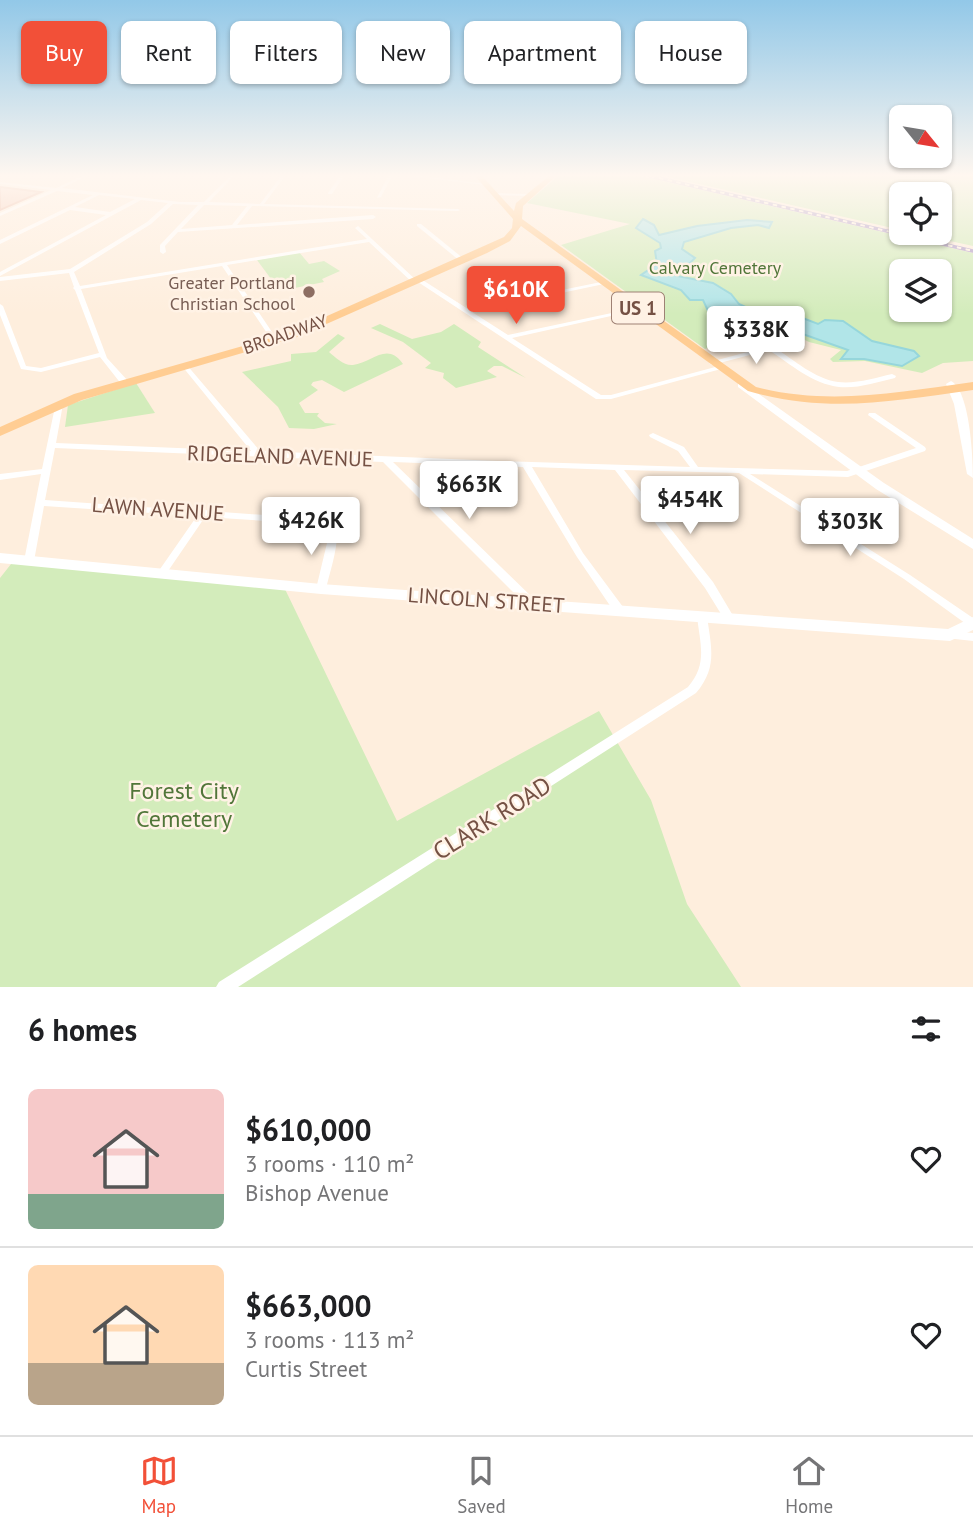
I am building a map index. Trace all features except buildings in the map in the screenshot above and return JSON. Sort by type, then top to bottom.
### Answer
[{"type":"main road","name":"BROADWAY","points":[[0,432],[59,404],[302,332],[507,239],[518,222]]},
{"type":"main road","name":"US 1","points":[[520,222],[742,385],[775,396],[825,403],[951,386]]},
{"type":"main road","name":"US 1","points":[[718,367],[759,387],[807,397],[856,396],[972,384]]},
{"type":"main road","name":"LINCOLN STREET","points":[[29,561],[321,589],[950,635]]},
{"type":"street","points":[[0,242],[40,222]]},
{"type":"street","points":[[0,276],[97,222]]},
{"type":"street","points":[[0,276],[71,271],[150,222]]},
{"type":"street","points":[[163,252],[162,246],[185,222]]},
{"type":"street","points":[[234,226],[237,222]]},
{"type":"street","points":[[176,231],[289,222]]},
{"type":"street","points":[[419,225],[462,260]]},
{"type":"street","points":[[358,228],[417,281],[602,397],[718,367],[792,342]]},
{"type":"street","points":[[76,288],[370,240]]},
{"type":"street","points":[[223,263],[275,341]]},
{"type":"street","points":[[71,271],[103,354],[125,383]]},
{"type":"street","points":[[468,311],[604,282]]},
{"type":"street","points":[[0,306],[23,368],[41,370],[103,354]]},
{"type":"street","points":[[507,337],[638,308]]},
{"type":"street","points":[[771,348],[830,385],[861,384],[892,376]]},
{"type":"street","points":[[184,365],[258,454]]},
{"type":"street","points":[[959,404],[972,384]]},
{"type":"street","points":[[742,385],[861,472],[973,545]]},
{"type":"street","points":[[951,386],[959,404],[973,474]]},
{"type":"street","points":[[29,561],[59,404]]},
{"type":"street","points":[[872,415],[922,449]]},
{"type":"street","points":[[653,435],[681,449],[696,470]]},
{"type":"street","name":"RIDGELAND AVENUE","points":[[53,445],[386,460],[842,474],[861,472],[922,449]]},
{"type":"street","points":[[386,460],[532,604]]},
{"type":"street","points":[[526,465],[580,555],[619,610]]},
{"type":"street","points":[[618,468],[709,585],[730,619]]},
{"type":"street","points":[[0,477],[46,471]]},
{"type":"street","points":[[742,472],[907,577],[973,623],[950,635]]},
{"type":"street","name":"LAWN AVENUE","points":[[40,503],[332,522],[336,528],[326,555],[321,589]]},
{"type":"street","points":[[163,572],[204,512]]},
{"type":"street","name":"LINCOLN STREET","points":[[0,558],[29,561]]},
{"type":"street","name":"CLARK ROAD","points":[[224,987],[692,690],[701,682],[709,665],[702,616]]},
{"type":"street","name":"LINCOLN STREET","points":[[950,635],[973,637]]},
{"type":"green space","name":"Calvary Cemetery","points":[[620,222],[840,222],[889,234],[889,245],[939,245],[973,253],[973,361],[943,363],[922,373],[865,361],[833,362],[830,359],[841,350],[809,342],[781,328],[766,326],[705,349],[561,245],[630,224]]},
{"type":"green space","points":[[866,222],[889,222],[889,227]]},
{"type":"green space","points":[[952,222],[973,222],[973,246],[952,241]]},
{"type":"green space","points":[[299,252],[309,264],[324,261],[340,271],[322,279],[324,282],[280,291],[257,260]]},
{"type":"green space","points":[[380,324],[412,339],[441,332],[454,324],[481,342],[478,347],[526,378],[502,366],[494,366],[487,371],[497,377],[456,388],[443,378],[444,373],[425,368],[431,363],[403,342],[371,328]]},
{"type":"green space","points":[[338,334],[345,338],[329,352],[343,363],[353,365],[379,355],[391,354],[403,364],[344,392],[322,380],[313,382],[311,385],[318,390],[299,403],[305,413],[319,413],[317,416],[325,423],[337,424],[314,429],[289,428],[278,407],[242,372],[291,361],[291,354],[316,352]]},
{"type":"green space","points":[[136,383],[155,413],[65,427],[68,405]]},
{"type":"green space","name":"Forest City Cemetery","points":[[15,559],[283,585],[397,821],[599,711],[651,800],[687,904],[741,987],[0,987],[0,578]]},
{"type":"water","points":[[641,222],[649,222],[654,225],[659,235],[730,222],[772,222],[769,228],[758,225],[731,228],[684,242],[682,249],[695,258],[677,276],[713,283],[731,294],[739,304],[754,311],[787,312],[818,324],[825,320],[843,321],[872,341],[914,351],[919,356],[902,366],[864,359],[841,359],[848,350],[780,326],[715,318],[709,313],[703,300],[690,300],[681,290],[641,275],[657,264],[655,251],[661,248],[660,243],[636,228]]},
{"type":"railway","points":[[848,222],[973,251]]},
{"type":"place","name":"Greater Portland Christian School","points":[[309,292]]}]
